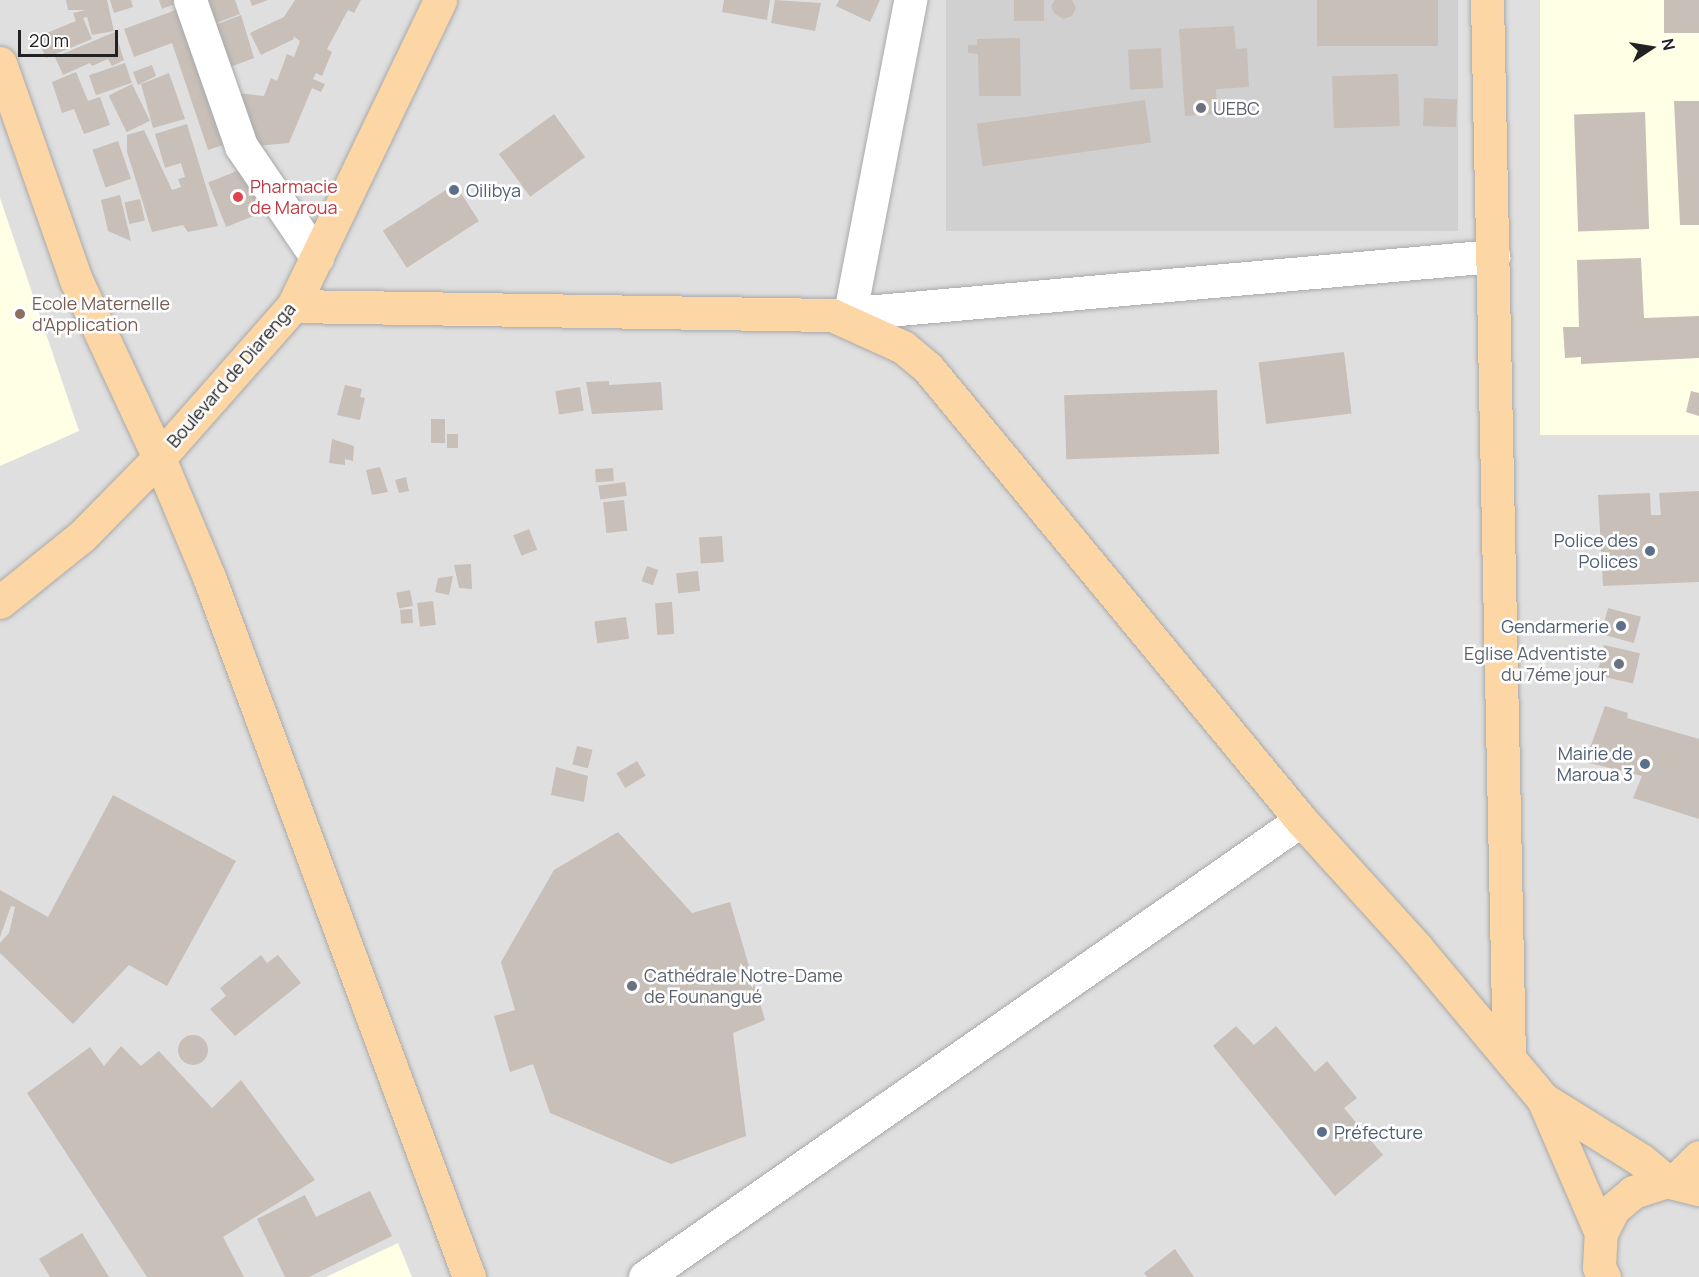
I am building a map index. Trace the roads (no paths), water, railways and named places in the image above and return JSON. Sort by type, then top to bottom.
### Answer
[{"type":"main road","name":"Boulevard de Diarenga","points":[[0,602],[82,536],[159,458],[293,306],[440,0]]},
{"type":"main road","points":[[1486,0],[1509,1057]]},
{"type":"main road","points":[[0,63],[76,280],[159,458],[213,588],[469,1277]]},
{"type":"main road","points":[[293,306],[841,314],[894,342],[928,368],[1301,820],[1509,1057],[1543,1099],[1601,1233]]},
{"type":"main road","points":[[1543,1099],[1679,1184]]},
{"type":"main road","points":[[1604,1277],[1599,1267],[1601,1233],[1613,1209],[1633,1192],[1679,1184],[1699,1157]]},
{"type":"street","points":[[190,0],[241,146],[317,258]]},
{"type":"street","points":[[910,0],[841,314],[1493,256]]},
{"type":"street","points":[[645,1277],[1301,820]]},
{"type":"place","name":"UEBC","points":[[1201,108]]},
{"type":"place","name":"Oilibya","points":[[454,190]]},
{"type":"place","name":"Pharmacie de Maroua","points":[[238,197]]},
{"type":"place","name":"Ecole Maternelle d'Application","points":[[20,314]]},
{"type":"place","name":"Police des Polices","points":[[1650,551]]},
{"type":"place","name":"Gendarmerie","points":[[1621,626]]},
{"type":"place","name":"Eglise Adventiste du 7éme jour","points":[[1619,664]]},
{"type":"place","name":"Mairie de Maroua 3","points":[[1645,764]]},
{"type":"place","name":"Cathédrale Notre-Dame de Founangué","points":[[632,986]]},
{"type":"place","name":"Préfecture","points":[[1322,1132]]}]
